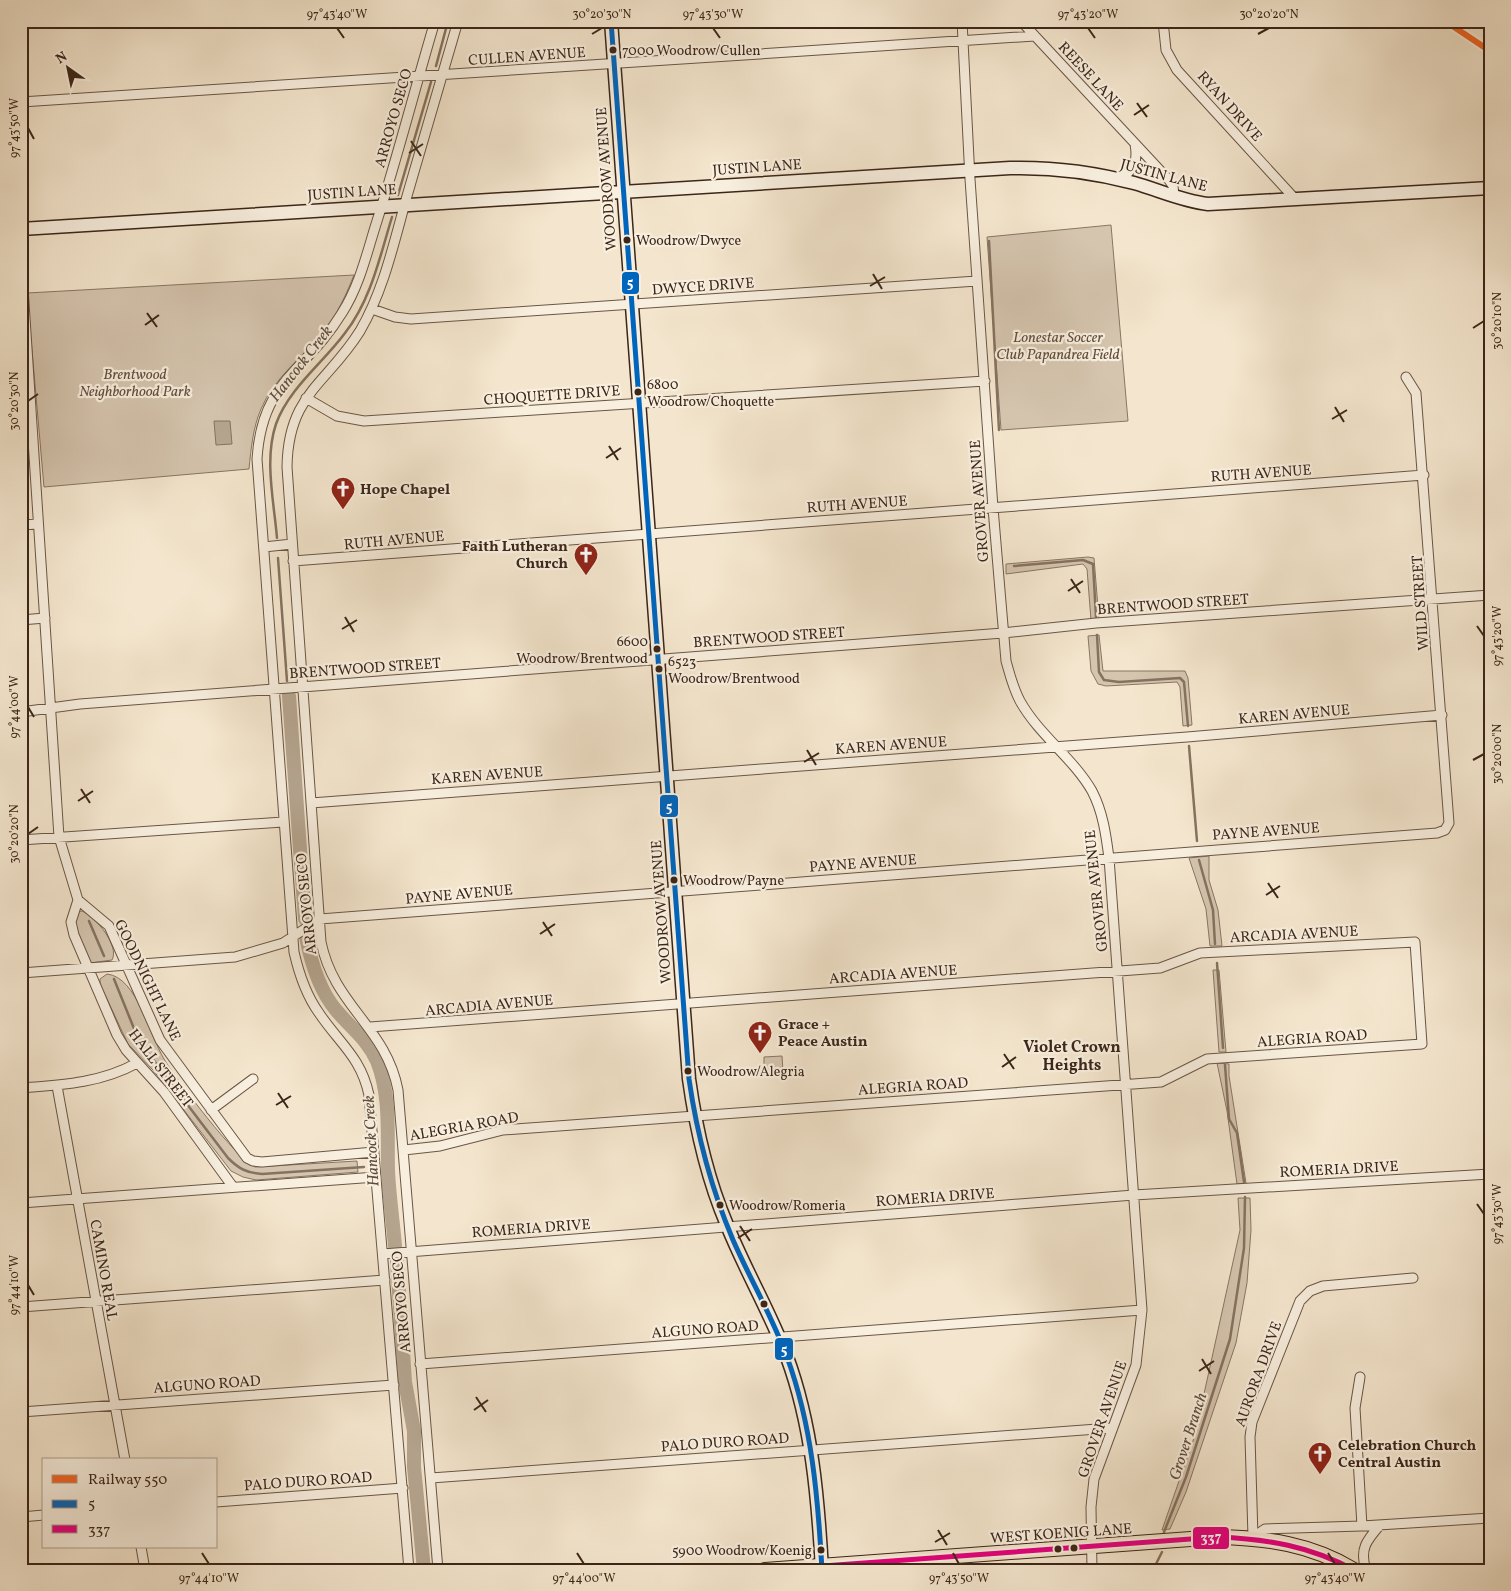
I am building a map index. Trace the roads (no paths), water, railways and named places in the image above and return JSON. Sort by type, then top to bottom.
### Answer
[{"type":"main road","name":"WEST KOENIG LANE","points":[[765,1570],[822,1568],[1091,1547],[1253,1537],[1281,1542],[1324,1554],[1354,1570]]},
{"type":"street","name":"ARROYO SECO","points":[[409,1570],[369,1095],[362,1071],[352,1054],[327,1025],[312,1003],[297,964],[292,936],[257,460],[258,439],[264,418],[282,384],[324,337],[342,313],[359,280],[435,21]]},
{"type":"street","name":"ARROYO SECO","points":[[438,1570],[397,1082],[388,1057],[370,1027],[345,998],[333,979],[323,952],[302,687],[287,454],[292,426],[306,398],[350,344],[372,309],[384,276],[458,21]]},
{"type":"street","name":"WOODROW AVENUE","points":[[612,21],[622,191],[689,1079],[694,1116],[708,1172],[727,1227],[779,1337],[797,1389],[811,1449],[822,1568]]},
{"type":"street","name":"GROVER AVENUE","points":[[962,21],[993,508],[1006,661],[1012,684],[1032,718],[1078,772],[1100,808],[1109,858],[1142,1310],[1141,1335],[1136,1365],[1127,1392],[1111,1428],[1094,1479],[1091,1500],[1092,1570]]},
{"type":"street","name":"REESE LANE","points":[[1021,21],[1169,180],[1173,186],[1174,196]]},
{"type":"street","name":"RYAN DRIVE","points":[[1163,21],[1166,50],[1177,70],[1296,200]]},
{"type":"street","name":"CULLEN AVENUE","points":[[21,102],[1035,36]]},
{"type":"street","points":[[1118,179],[1134,166],[1137,160],[1135,144]]},
{"type":"street","name":"JUSTIN LANE","points":[[21,229],[1039,167],[1118,179],[1208,204],[1490,188]]},
{"type":"street","points":[[21,257],[24,340],[32,432],[59,837],[78,900]]},
{"type":"street","name":"DWYCE DRIVE","points":[[372,309],[395,317],[411,319],[978,281]]},
{"type":"street","name":"WILD STREET","points":[[1406,377],[1416,393],[1424,474],[1449,823],[1445,830]]},
{"type":"street","name":"CHOQUETTE DRIVE","points":[[306,398],[338,416],[364,420],[985,381]]},
{"type":"street","points":[[21,433],[32,432]]},
{"type":"street","name":"RUTH AVENUE","points":[[293,561],[1424,474]]},
{"type":"street","points":[[21,525],[38,524]]},
{"type":"street","points":[[264,547],[292,544]]},
{"type":"street","name":"BRENTWOOD STREET","points":[[21,712],[50,706],[1003,633],[1096,623],[1490,595]]},
{"type":"street","points":[[21,620],[45,618]]},
{"type":"street","name":"KAREN AVENUE","points":[[311,803],[1442,715]]},
{"type":"street","points":[[21,840],[283,822]]},
{"type":"street","name":"PAYNE AVENUE","points":[[21,973],[235,957],[283,943],[320,919],[675,890],[1437,833],[1445,830]]},
{"type":"street","name":"GOODNIGHT LANE","points":[[78,900],[109,926],[160,1040],[240,1151],[253,1161],[374,1152]]},
{"type":"street","name":"HALL STREET","points":[[78,900],[71,922],[117,1035],[137,1063],[164,1092],[233,1186]]},
{"type":"street","name":"ARCADIA AVENUE","points":[[370,1027],[1118,972],[1160,968],[1200,952],[1415,942],[1422,1044]]},
{"type":"street","name":"ALEGRIA ROAD","points":[[404,1150],[440,1146],[503,1130],[1161,1082],[1208,1060],[1422,1044]]},
{"type":"street","points":[[21,1088],[56,1086],[105,1077],[137,1063]]},
{"type":"street","points":[[211,1110],[253,1079]]},
{"type":"street","name":"CAMINO REAL","points":[[56,1086],[125,1458]]},
{"type":"street","name":"ROMERIA DRIVE","points":[[382,1254],[1134,1195],[1490,1174]]},
{"type":"street","points":[[21,1204],[233,1186],[376,1178]]},
{"type":"street","name":"AURORA DRIVE","points":[[1253,1537],[1250,1437],[1252,1422],[1295,1310],[1304,1296],[1323,1286],[1413,1278]]},
{"type":"street","points":[[21,1308],[385,1280]]},
{"type":"street","name":"ALGUNO ROAD","points":[[420,1364],[1142,1310]]},
{"type":"street","points":[[1360,1377],[1355,1408],[1362,1526]]},
{"type":"street","name":"ALGUNO ROAD","points":[[21,1412],[394,1385]]},
{"type":"street","name":"PALO DURO ROAD","points":[[431,1478],[1111,1428]]},
{"type":"street","name":"PALO DURO ROAD","points":[[218,1502],[402,1488]]},
{"type":"street","points":[[21,1516],[42,1515]]},
{"type":"street","points":[[1253,1537],[1265,1529],[1362,1526],[1490,1518]]},
{"type":"street","points":[[1366,1570],[1362,1552],[1364,1544],[1380,1525]]},
{"type":"street","points":[[141,1548],[145,1570]]},
{"type":"waterway","name":"Hancock Creek","points":[[436,66],[448,21]]},
{"type":"waterway","points":[[1484,21],[1490,25]]},
{"type":"waterway","name":"Hancock Creek","points":[[398,195],[431,82]]},
{"type":"waterway","name":"Hancock Creek","points":[[277,538],[270,466],[272,437],[276,424],[289,399],[345,333],[362,306],[374,277],[392,217]]},
{"type":"waterway","name":"Grover Branch","points":[[989,241],[999,430]]},
{"type":"waterway","name":"Hancock Creek","points":[[278,558],[287,681]]},
{"type":"waterway","name":"Grover Branch","points":[[1014,566],[1083,560],[1093,564],[1096,617]]},
{"type":"waterway","name":"Grover Branch","points":[[1097,635],[1099,672],[1104,680],[1119,682],[1180,678],[1184,682],[1188,726]]},
{"type":"waterway","name":"Hancock Creek","points":[[289,696],[305,919]]},
{"type":"waterway","name":"Grover Branch","points":[[1189,746],[1197,841]]},
{"type":"waterway","name":"Grover Branch","points":[[1199,860],[1213,910],[1215,944]]},
{"type":"waterway","points":[[89,921],[104,956]]},
{"type":"waterway","name":"Hancock Creek","points":[[306,937],[320,985],[336,1010],[369,1047],[377,1061],[381,1074],[386,1101],[389,1179],[395,1246]]},
{"type":"waterway","name":"Grover Branch","points":[[1217,963],[1223,1048]]},
{"type":"waterway","points":[[114,979],[139,1041],[228,1158],[236,1165],[243,1170],[262,1174],[364,1167]]},
{"type":"waterway","name":"Grover Branch","points":[[1225,1065],[1229,1119],[1237,1133],[1244,1182]]},
{"type":"waterway","name":"Hancock Creek","points":[[384,1169],[388,1171]]},
{"type":"waterway","name":"Grover Branch","points":[[1164,1532],[1186,1477],[1230,1339],[1244,1248],[1245,1197]]},
{"type":"waterway","name":"Hancock Creek","points":[[397,1261],[405,1382],[414,1431],[414,1467],[424,1570]]},
{"type":"waterway","name":"Grover Branch","points":[[1153,1570],[1162,1552]]},
{"type":"rail line","name":"550","points":[[1445,21],[1490,51]]},
{"type":"place","name":"7000 Woodrow/Cullen","points":[[613,50]]},
{"type":"place","name":"Woodrow/Dwyce","points":[[627,240]]},
{"type":"place","name":"6800 Woodrow/Choquette","points":[[638,392]]},
{"type":"place","name":"Hope Chapel","points":[[343,510]]},
{"type":"place","name":"Faith Lutheran Church","points":[[586,576]]},
{"type":"place","name":"6600 Woodrow/Brentwood","points":[[657,649]]},
{"type":"place","name":"6523 Woodrow/Brentwood","points":[[659,669]]},
{"type":"place","name":"Woodrow/Payne","points":[[674,880]]},
{"type":"place","name":"Grace + Peace Austin","points":[[760,1054]]},
{"type":"place","name":"Woodrow/Alegria","points":[[688,1071]]},
{"type":"place","name":"Woodrow/Romeria","points":[[720,1205]]},
{"type":"place","name":"Celebration Church Central Austin","points":[[1320,1475]]},
{"type":"place","name":"5900 Woodrow/Koenig","points":[[821,1550]]},
{"type":"district","name":"Violet Crown Heights","points":[[1072,1055]]},
{"type":"park label","name":"Lonestar Soccer Club Papandrea Field","points":[[1058,346]]},
{"type":"park label","name":"Brentwood Neighborhood Park","points":[[135,382]]}]
